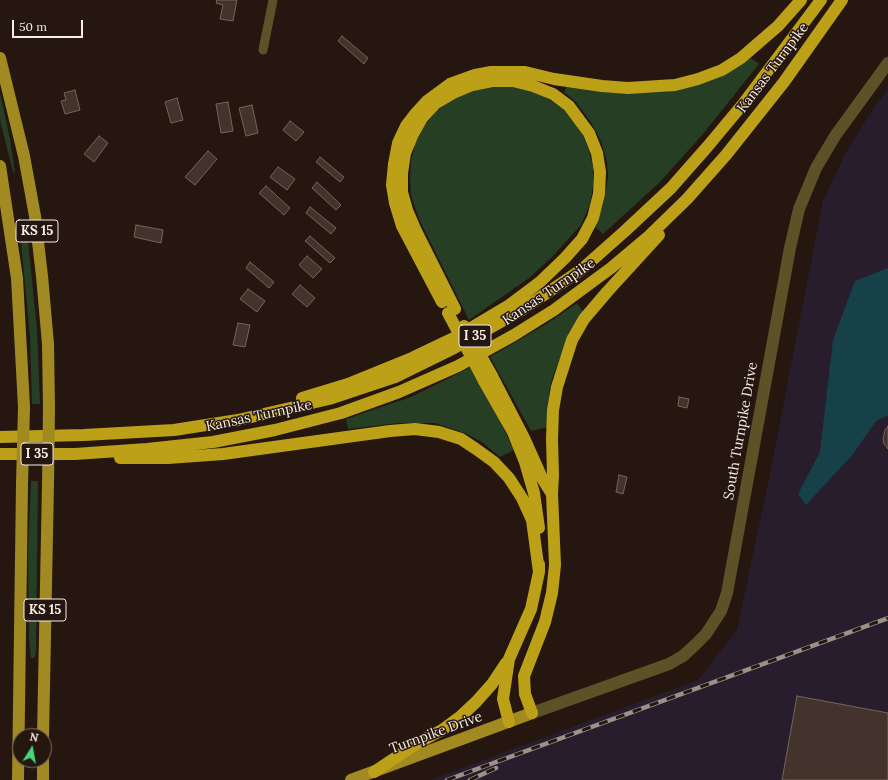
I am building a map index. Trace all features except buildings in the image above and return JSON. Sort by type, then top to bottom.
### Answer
[{"type":"highway","points":[[552,494],[542,478],[524,438],[488,378],[452,311],[402,226],[395,204],[392,185],[398,143],[406,126],[427,101],[450,84],[475,75],[491,72],[525,72],[554,79],[628,88],[675,85],[698,79],[722,70],[741,58],[778,26],[801,0]]},
{"type":"highway","name":"Kansas Turnpike","points":[[0,437],[84,435],[174,430],[238,420],[330,399],[395,377],[454,348],[520,311],[581,270],[671,188],[743,104],[821,0]]},
{"type":"highway","name":"Kansas Turnpike","points":[[0,454],[75,454],[213,442],[275,430],[348,410],[399,392],[458,366],[514,335],[554,310],[611,268],[687,199],[726,155],[784,82],[842,0]]},
{"type":"highway","points":[[238,420],[348,384],[412,358],[449,340],[508,306],[540,282],[565,258],[582,239],[593,218],[599,194],[600,172],[597,153],[589,133],[568,106],[553,94],[533,86],[513,81],[472,85],[453,93],[436,103],[422,118],[413,134],[405,153],[402,173],[402,192],[407,210],[452,311]]},
{"type":"highway","points":[[532,713],[525,694],[524,676],[545,622],[552,593],[555,565],[552,494],[553,410],[556,387],[563,363],[572,340],[584,319],[702,189],[726,155]]},
{"type":"highway","points":[[374,772],[416,744],[442,730],[476,702],[492,684],[509,659],[531,609],[539,572],[538,520],[534,493],[526,462],[488,378]]},
{"type":"highway","points":[[75,454],[122,458],[168,458],[223,454],[390,431],[414,429],[439,432],[461,439],[494,462],[509,478],[522,498],[532,520],[539,572]]},
{"type":"highway","points":[[509,659],[503,699],[509,722]]},
{"type":"main road","name":"KS 15","points":[[0,58],[24,156],[35,216],[48,344],[49,408],[44,728]]},
{"type":"main road","name":"KS 15","points":[[0,166],[18,278],[24,407],[18,780]]},
{"type":"main road","name":"Turnpike Drive","points":[[351,780],[532,713]]},
{"type":"main road","points":[[43,768],[43,780]]},
{"type":"street","points":[[263,50],[273,0]]},
{"type":"street","name":"South Turnpike Drive","points":[[532,713],[669,664],[683,656],[695,646],[706,634],[721,611],[728,593],[742,507],[790,248],[799,209],[811,177],[835,136],[888,63]]},
{"type":"shaded area","points":[[888,89],[888,780],[430,780],[698,680],[737,630],[769,479],[823,201],[845,154],[868,117]]},
{"type":"green space","points":[[751,58],[759,64],[703,134],[660,182],[603,234],[595,227],[599,219],[605,196],[608,177],[607,162],[601,141],[592,124],[576,102],[564,92],[567,86],[635,93],[665,92],[719,76]]},
{"type":"green space","points":[[509,86],[541,94],[569,113],[579,126],[589,150],[593,167],[593,186],[590,204],[581,225],[552,257],[529,278],[469,320],[419,219],[411,195],[411,160],[415,144],[423,128],[435,112],[448,102],[470,91],[489,87]]},
{"type":"green space","points":[[0,93],[10,139],[15,173],[13,172],[0,120]]},
{"type":"green space","points":[[25,229],[27,231],[37,329],[40,404],[32,404],[30,336],[20,232],[21,230]]},
{"type":"green space","points":[[577,303],[583,312],[569,333],[552,379],[549,393],[548,427],[531,431],[490,357],[548,323]]},
{"type":"green space","points":[[473,366],[514,450],[500,457],[482,442],[467,434],[435,423],[398,423],[348,429],[346,419],[411,397]]},
{"type":"green space","points":[[31,481],[38,481],[36,653],[34,658],[31,658],[29,640],[28,547]]},
{"type":"water","points":[[888,268],[888,415],[876,421],[853,454],[806,505],[798,494],[820,452],[833,340],[855,281]]},
{"type":"railway","points":[[447,780],[888,618]]},
{"type":"railway","points":[[470,780],[496,768]]}]
